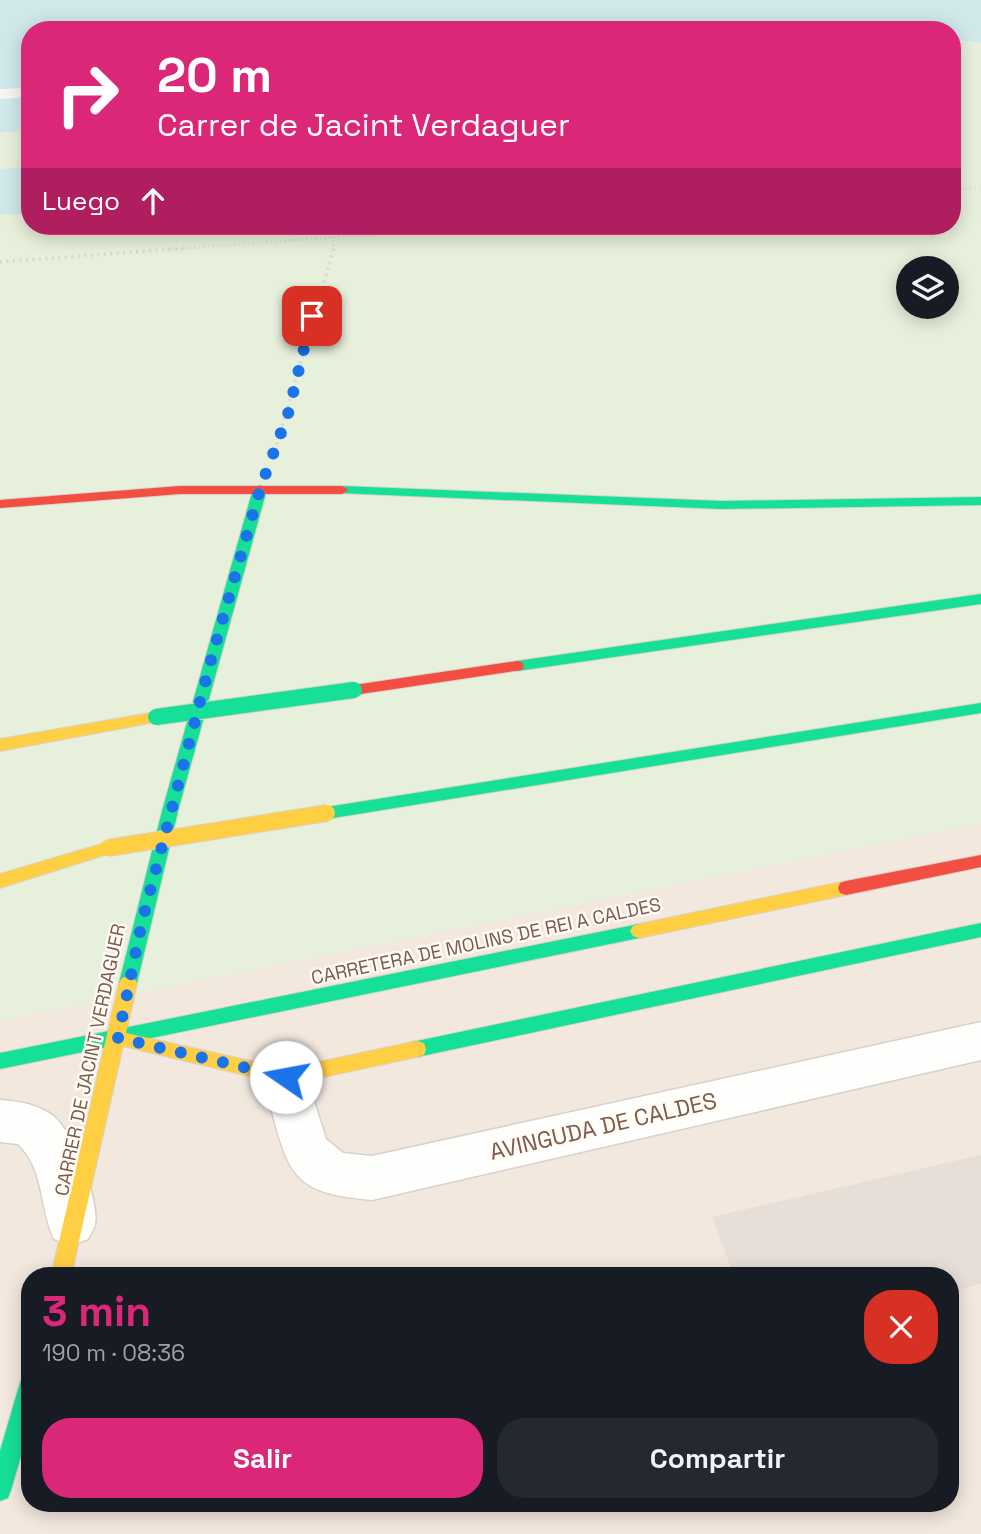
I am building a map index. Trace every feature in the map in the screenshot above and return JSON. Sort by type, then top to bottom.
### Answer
[{"type":"main road","points":[[0,504],[139,493],[260,489],[418,491],[724,505],[981,502]]},
{"type":"main road","name":"CARRER DE JACINT VERDAGUER","points":[[67,1255],[142,922],[211,660],[260,489]]},
{"type":"main road","points":[[0,745],[156,717],[981,599]]},
{"type":"main road","points":[[0,865],[981,708]]},
{"type":"main road","points":[[0,728],[156,717]]},
{"type":"main road","points":[[0,881],[108,848]]},
{"type":"main road","name":"CARRETERA DE MOLINS DE REI A CALDES","points":[[0,1061],[981,861]]},
{"type":"main road","points":[[118,1038],[286,1077],[981,930]]},
{"type":"main road","points":[[0,1490],[21,1417]]},
{"type":"street","name":"AVINGUDA DE CALDES","points":[[286,1077],[306,1152],[333,1174],[372,1178],[981,1041]]},
{"type":"street","points":[[0,1121],[31,1124],[45,1135],[63,1178],[67,1255]]},
{"type":"path","points":[[961,189],[981,187]]},
{"type":"path","points":[[0,262],[348,235]]},
{"type":"path","points":[[260,489],[288,414],[312,316],[334,255],[333,236]]},
{"type":"shaded area","points":[[981,823],[981,1534],[0,1534],[0,1021]]},
{"type":"green space","points":[[961,40],[981,43],[981,823],[0,1021],[0,215],[21,214],[21,235],[961,235]]},
{"type":"green space","points":[[21,131],[21,167],[0,169],[0,133]]},
{"type":"water","points":[[0,0],[981,0],[981,43],[961,40],[961,21],[21,21],[21,88],[0,89]]},
{"type":"water","points":[[21,98],[21,131],[0,133],[0,99]]},
{"type":"water","points":[[21,167],[21,214],[0,215],[0,169]]},
{"type":"building","points":[[981,1155],[981,1284],[959,1290],[959,1267],[731,1267],[712,1217]]},
{"type":"traffic: fast","points":[[128,983],[170,811],[260,489]]},
{"type":"traffic: fast","points":[[342,490],[722,505],[981,501]]},
{"type":"traffic: fast","points":[[517,666],[981,599]]},
{"type":"traffic: fast","points":[[156,717],[354,690]]},
{"type":"traffic: fast","points":[[327,813],[981,708]]},
{"type":"traffic: fast","points":[[417,1049],[981,930]]},
{"type":"traffic: fast","points":[[0,1061],[639,931]]},
{"type":"traffic: fast","points":[[0,1490],[21,1417]]},
{"type":"traffic: slow","points":[[0,745],[156,717]]},
{"type":"traffic: slow","points":[[108,848],[327,813]]},
{"type":"traffic: slow","points":[[0,881],[108,848]]},
{"type":"traffic: slow","points":[[639,931],[846,888]]},
{"type":"traffic: slow","points":[[63,1267],[128,983]]},
{"type":"traffic: slow","points":[[127,1040],[286,1077],[417,1049]]},
{"type":"traffic: jam","points":[[0,504],[180,490],[342,490]]},
{"type":"traffic: jam","points":[[354,690],[517,666]]},
{"type":"traffic: jam","points":[[846,888],[981,861]]},
{"type":"route","points":[[286,1077],[224,1065],[118,1038],[142,922],[211,660],[260,489],[288,414],[312,316]]}]
